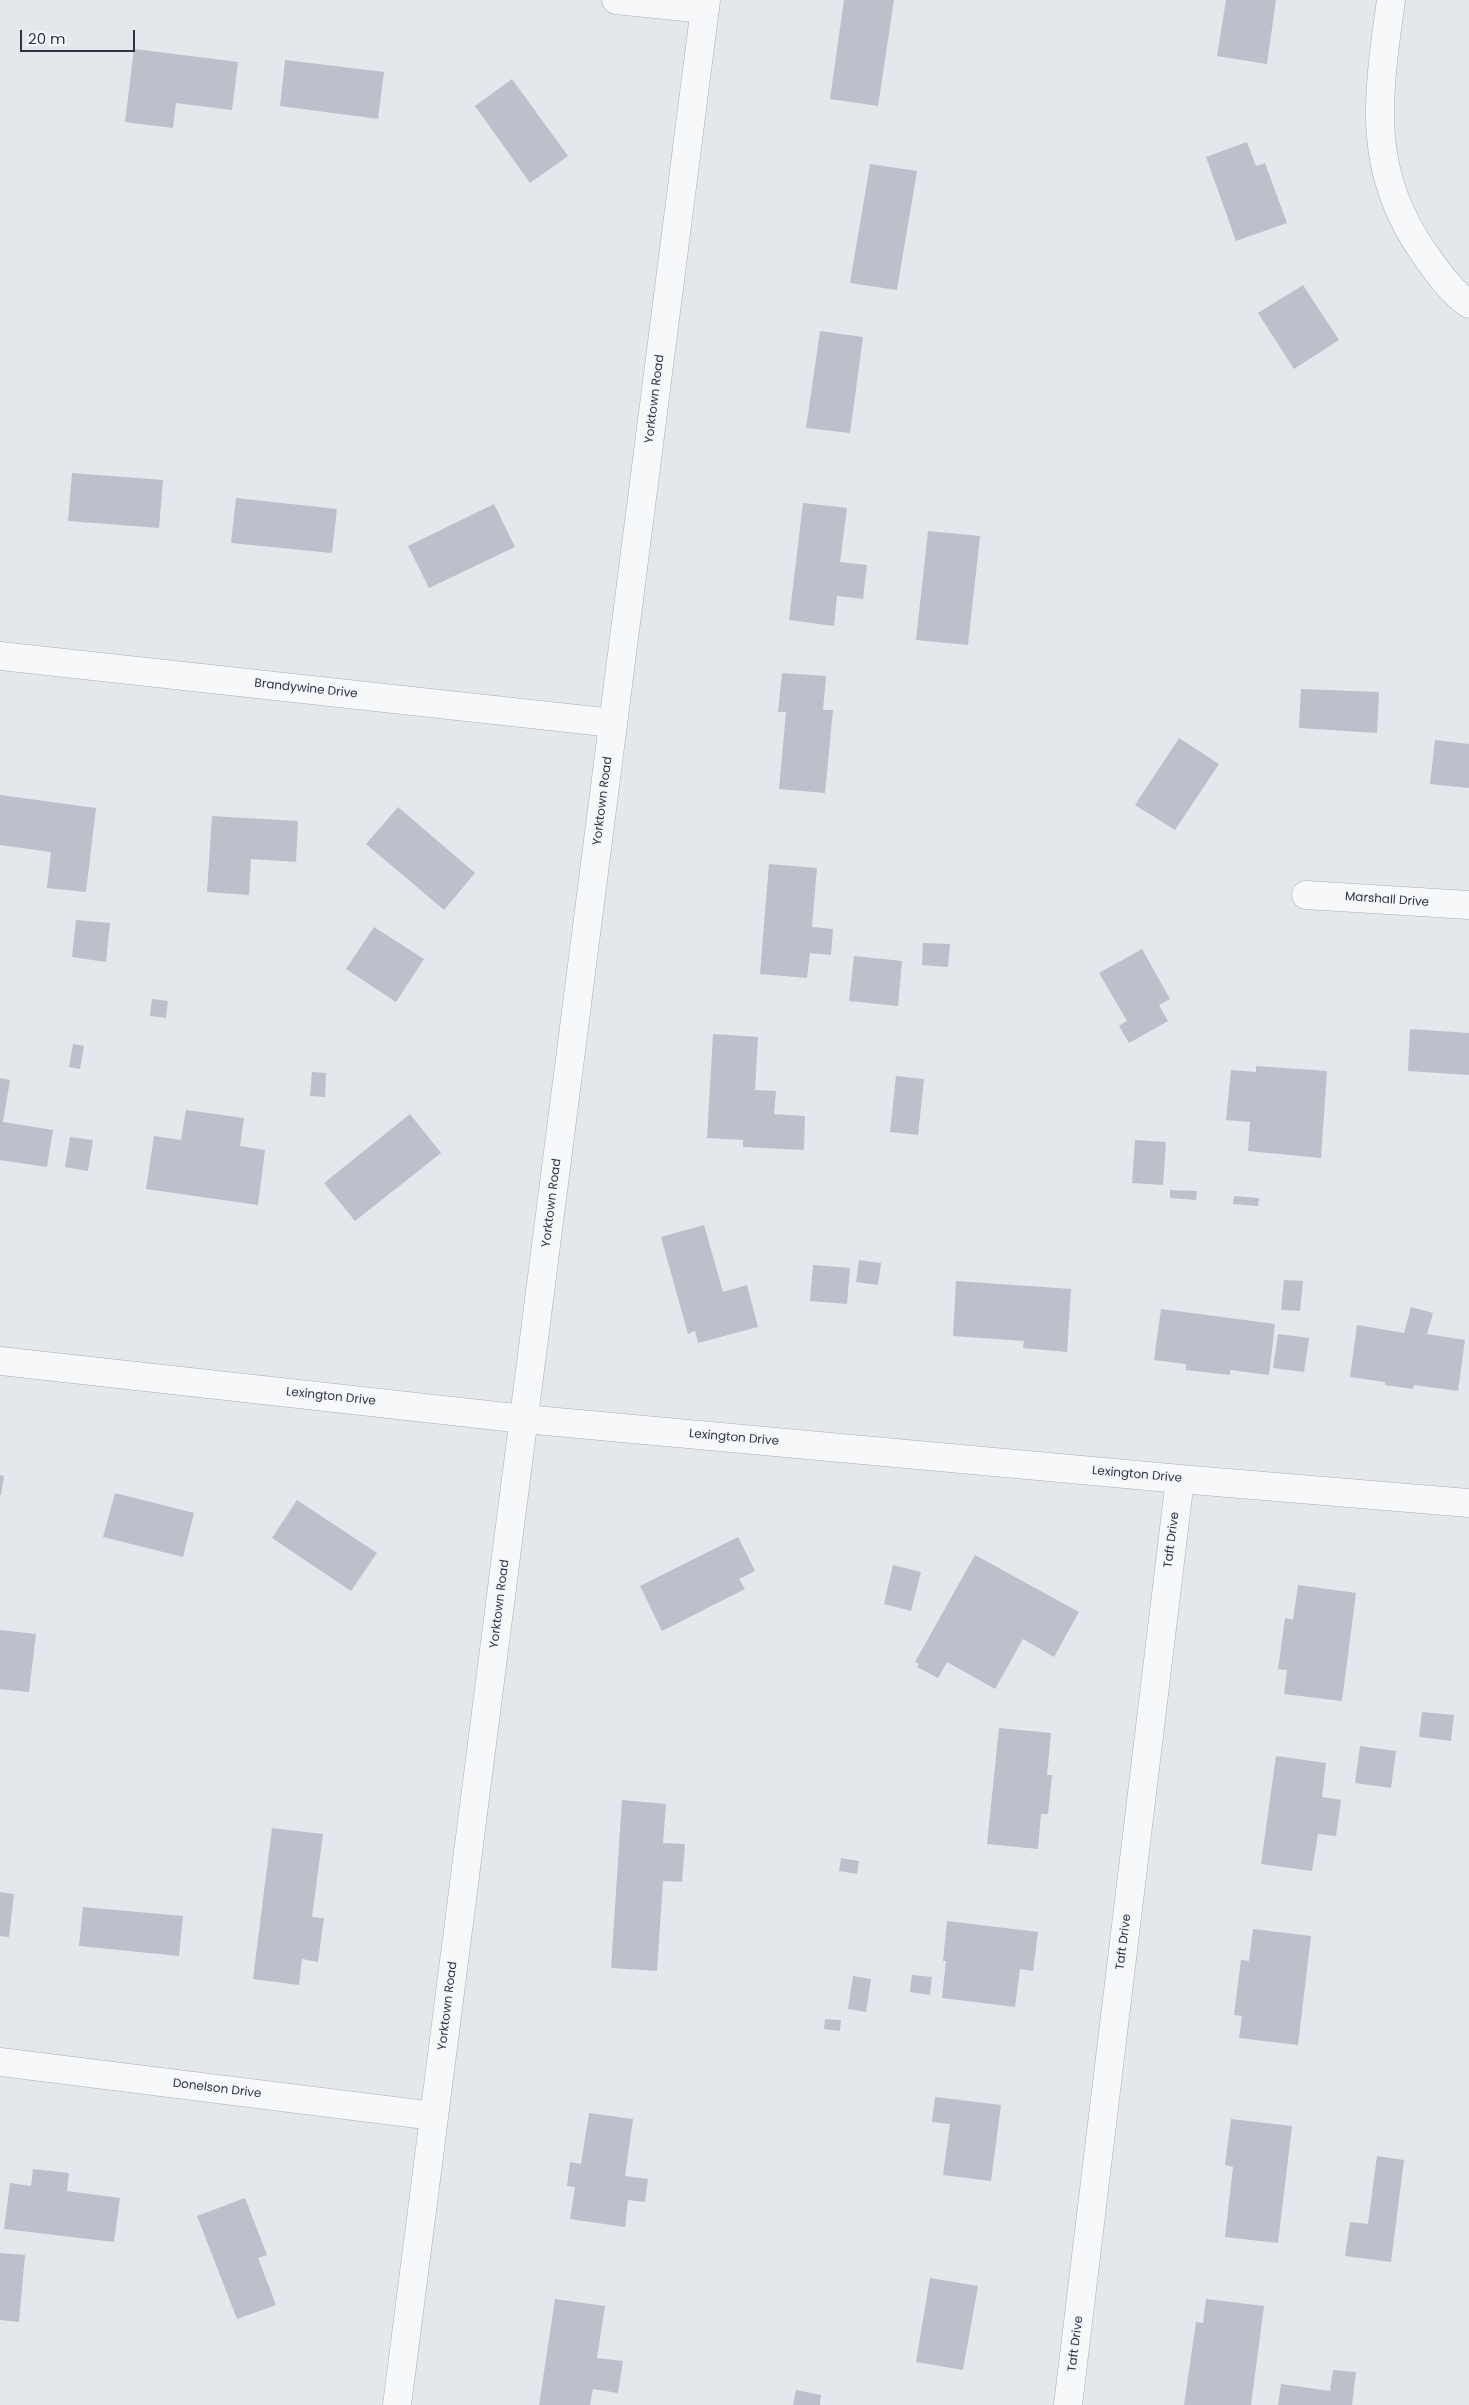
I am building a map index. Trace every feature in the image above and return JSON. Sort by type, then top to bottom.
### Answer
[{"type":"street","points":[[616,0],[706,5]]},
{"type":"street","points":[[1391,0],[1381,73],[1378,115],[1384,170],[1407,228],[1439,274],[1469,304]]},
{"type":"street","name":"Yorktown Road","points":[[397,2405],[706,5]]},
{"type":"street","name":"Brandywine Drive","points":[[0,656],[613,723]]},
{"type":"street","name":"Marshall Drive","points":[[1306,895],[1469,905]]},
{"type":"street","name":"Lexington Drive","points":[[0,1361],[524,1419],[1180,1479],[1469,1503]]},
{"type":"street","name":"Taft Drive","points":[[1068,2405],[1180,1479]]},
{"type":"street","name":"Donelson Drive","points":[[0,2062],[434,2116]]},
{"type":"building","points":[[844,0],[894,0],[878,106],[830,99]]},
{"type":"building","points":[[1226,0],[1276,0],[1267,64],[1217,56]]},
{"type":"building","points":[[134,49],[238,62],[232,110],[176,103],[173,128],[125,122]]},
{"type":"building","points":[[285,60],[384,72],[378,119],[280,106]]},
{"type":"building","points":[[512,79],[568,156],[530,183],[475,106]]},
{"type":"building","points":[[1247,142],[1256,166],[1265,163],[1287,223],[1236,241],[1206,157]]},
{"type":"building","points":[[870,164],[917,171],[897,290],[850,283]]},
{"type":"building","points":[[1303,285],[1339,340],[1294,369],[1258,313]]},
{"type":"building","points":[[820,331],[863,337],[850,433],[806,428]]},
{"type":"building","points":[[72,473],[163,480],[159,528],[68,521]]},
{"type":"building","points":[[236,498],[337,509],[332,553],[231,543]]},
{"type":"building","points":[[803,503],[847,508],[840,562],[867,565],[863,599],[837,596],[834,626],[789,620]]},
{"type":"building","points":[[494,504],[515,547],[429,588],[408,546]]},
{"type":"building","points":[[928,531],[980,536],[968,645],[916,640]]},
{"type":"building","points":[[782,673],[826,676],[823,710],[833,710],[825,793],[779,789],[786,712],[778,712]]},
{"type":"building","points":[[1301,689],[1379,692],[1377,733],[1299,728]]},
{"type":"building","points":[[1179,738],[1219,764],[1175,830],[1135,805]]},
{"type":"building","points":[[1435,740],[1469,744],[1469,788],[1430,784]]},
{"type":"building","points":[[0,795],[96,808],[86,892],[47,888],[51,852],[0,845]]},
{"type":"building","points":[[398,807],[475,873],[444,910],[366,844]]},
{"type":"building","points":[[212,816],[298,821],[296,862],[251,859],[249,895],[207,892]]},
{"type":"building","points":[[769,864],[817,868],[812,927],[833,929],[831,955],[810,953],[807,978],[760,974]]},
{"type":"building","points":[[76,920],[110,923],[106,962],[72,957]]},
{"type":"building","points":[[374,927],[424,959],[396,1002],[346,969]]},
{"type":"building","points":[[923,943],[950,944],[948,967],[922,965]]},
{"type":"building","points":[[1142,949],[1170,999],[1159,1005],[1168,1021],[1129,1043],[1119,1026],[1127,1021],[1099,973]]},
{"type":"building","points":[[854,956],[902,961],[898,1006],[849,1001]]},
{"type":"building","points":[[152,999],[168,1001],[166,1018],[150,1016]]},
{"type":"building","points":[[1410,1029],[1469,1033],[1469,1075],[1408,1071]]},
{"type":"building","points":[[713,1034],[758,1037],[755,1090],[776,1091],[774,1114],[805,1116],[804,1150],[743,1147],[743,1140],[707,1138]]},
{"type":"building","points":[[73,1044],[84,1046],[80,1069],[69,1067]]},
{"type":"building","points":[[1256,1066],[1327,1071],[1321,1158],[1248,1151],[1250,1122],[1226,1120],[1231,1070],[1256,1072]]},
{"type":"building","points":[[312,1072],[326,1073],[325,1097],[310,1096]]},
{"type":"building","points":[[896,1076],[924,1079],[918,1135],[890,1132]]},
{"type":"building","points":[[0,1078],[10,1080],[3,1122],[53,1130],[47,1167],[0,1160]]},
{"type":"building","points":[[186,1110],[244,1118],[240,1146],[265,1150],[258,1205],[146,1189],[154,1136],[181,1140]]},
{"type":"building","points":[[410,1114],[441,1153],[355,1221],[324,1183]]},
{"type":"building","points":[[70,1137],[93,1140],[88,1171],[65,1167]]},
{"type":"building","points":[[1135,1140],[1166,1142],[1163,1185],[1132,1183]]},
{"type":"building","points":[[1170,1190],[1197,1191],[1196,1200],[1170,1198]]},
{"type":"building","points":[[1234,1196],[1259,1198],[1258,1206],[1233,1204]]},
{"type":"building","points":[[704,1225],[723,1292],[747,1285],[758,1327],[698,1343],[695,1331],[688,1334],[661,1237]]},
{"type":"building","points":[[859,1260],[881,1263],[878,1285],[856,1282]]},
{"type":"building","points":[[813,1265],[850,1268],[847,1304],[810,1301]]},
{"type":"building","points":[[1284,1280],[1303,1281],[1300,1311],[1281,1310]]},
{"type":"building","points":[[956,1281],[1071,1289],[1067,1352],[1023,1348],[1024,1341],[953,1336]]},
{"type":"building","points":[[1411,1307],[1433,1313],[1427,1334],[1465,1340],[1458,1391],[1414,1385],[1413,1389],[1385,1385],[1385,1382],[1350,1377],[1357,1325],[1404,1333]]},
{"type":"building","points":[[1161,1309],[1275,1324],[1269,1375],[1230,1370],[1230,1375],[1186,1370],[1186,1364],[1154,1360]]},
{"type":"building","points":[[1278,1334],[1309,1338],[1304,1372],[1273,1368]]},
{"type":"building","points":[[0,1475],[4,1476],[1,1495],[0,1495]]},
{"type":"building","points":[[115,1493],[194,1513],[183,1557],[103,1537]]},
{"type":"building","points":[[297,1500],[377,1553],[351,1591],[272,1538]]},
{"type":"building","points":[[738,1537],[755,1571],[739,1579],[745,1589],[662,1631],[640,1586]]},
{"type":"building","points":[[975,1555],[1079,1612],[1054,1657],[1023,1639],[995,1689],[947,1662],[938,1678],[917,1667],[919,1664],[915,1662]]},
{"type":"building","points":[[893,1565],[921,1572],[911,1611],[884,1604]]},
{"type":"building","points":[[1298,1585],[1356,1593],[1342,1701],[1284,1694],[1287,1670],[1278,1669],[1285,1618],[1293,1620]]},
{"type":"building","points":[[0,1630],[36,1634],[29,1692],[0,1689]]},
{"type":"building","points":[[1422,1712],[1454,1715],[1451,1741],[1419,1737]]},
{"type":"building","points":[[999,1728],[1051,1733],[1047,1775],[1052,1775],[1048,1814],[1041,1814],[1038,1849],[987,1844]]},
{"type":"building","points":[[1360,1746],[1396,1751],[1391,1788],[1355,1783]]},
{"type":"building","points":[[1276,1756],[1326,1763],[1322,1797],[1341,1800],[1336,1836],[1318,1834],[1312,1871],[1261,1864]]},
{"type":"building","points":[[622,1800],[666,1804],[663,1843],[685,1844],[682,1882],[663,1881],[657,1971],[611,1968]]},
{"type":"building","points":[[272,1828],[323,1834],[312,1917],[324,1918],[318,1962],[302,1959],[299,1985],[253,1979]]},
{"type":"building","points":[[841,1858],[859,1861],[857,1874],[839,1871]]},
{"type":"building","points":[[0,1892],[14,1894],[9,1937],[0,1936]]},
{"type":"building","points":[[83,1907],[183,1916],[179,1956],[79,1946]]},
{"type":"building","points":[[947,1921],[1038,1932],[1033,1971],[1020,1969],[1015,2007],[942,1998],[946,1961],[943,1961]]},
{"type":"building","points":[[1253,1929],[1311,1936],[1298,2045],[1239,2038],[1242,2016],[1234,2015],[1241,1960],[1249,1961]]},
{"type":"building","points":[[912,1975],[932,1977],[930,1995],[910,1992]]},
{"type":"building","points":[[853,1976],[871,1979],[866,2012],[848,2009]]},
{"type":"building","points":[[825,2019],[841,2020],[840,2031],[824,2029]]},
{"type":"building","points":[[935,2097],[1001,2105],[991,2181],[943,2175],[950,2124],[932,2122]]},
{"type":"building","points":[[589,2113],[633,2119],[625,2176],[648,2179],[645,2202],[628,2200],[625,2227],[570,2219],[575,2187],[567,2186],[570,2162],[581,2164]]},
{"type":"building","points":[[1231,2119],[1292,2126],[1278,2243],[1225,2237],[1233,2167],[1225,2165]]},
{"type":"building","points":[[1377,2156],[1404,2160],[1391,2262],[1345,2256],[1350,2222],[1368,2224]]},
{"type":"building","points":[[33,2169],[69,2173],[67,2191],[120,2198],[114,2242],[4,2229],[10,2183],[31,2186]]},
{"type":"building","points":[[245,2198],[267,2255],[258,2258],[276,2305],[237,2319],[197,2216]]},
{"type":"building","points":[[0,2253],[25,2255],[19,2322],[0,2320]]},
{"type":"building","points":[[930,2278],[978,2286],[963,2370],[916,2362]]},
{"type":"building","points":[[555,2299],[605,2306],[597,2358],[623,2361],[618,2393],[593,2389],[590,2405],[539,2405]]},
{"type":"building","points":[[1206,2299],[1264,2306],[1251,2405],[1184,2405],[1196,2322],[1203,2323]]},
{"type":"building","points":[[1333,2370],[1356,2372],[1352,2405],[1278,2405],[1281,2384],[1330,2391]]},
{"type":"building","points":[[796,2390],[821,2395],[820,2405],[793,2405]]}]
